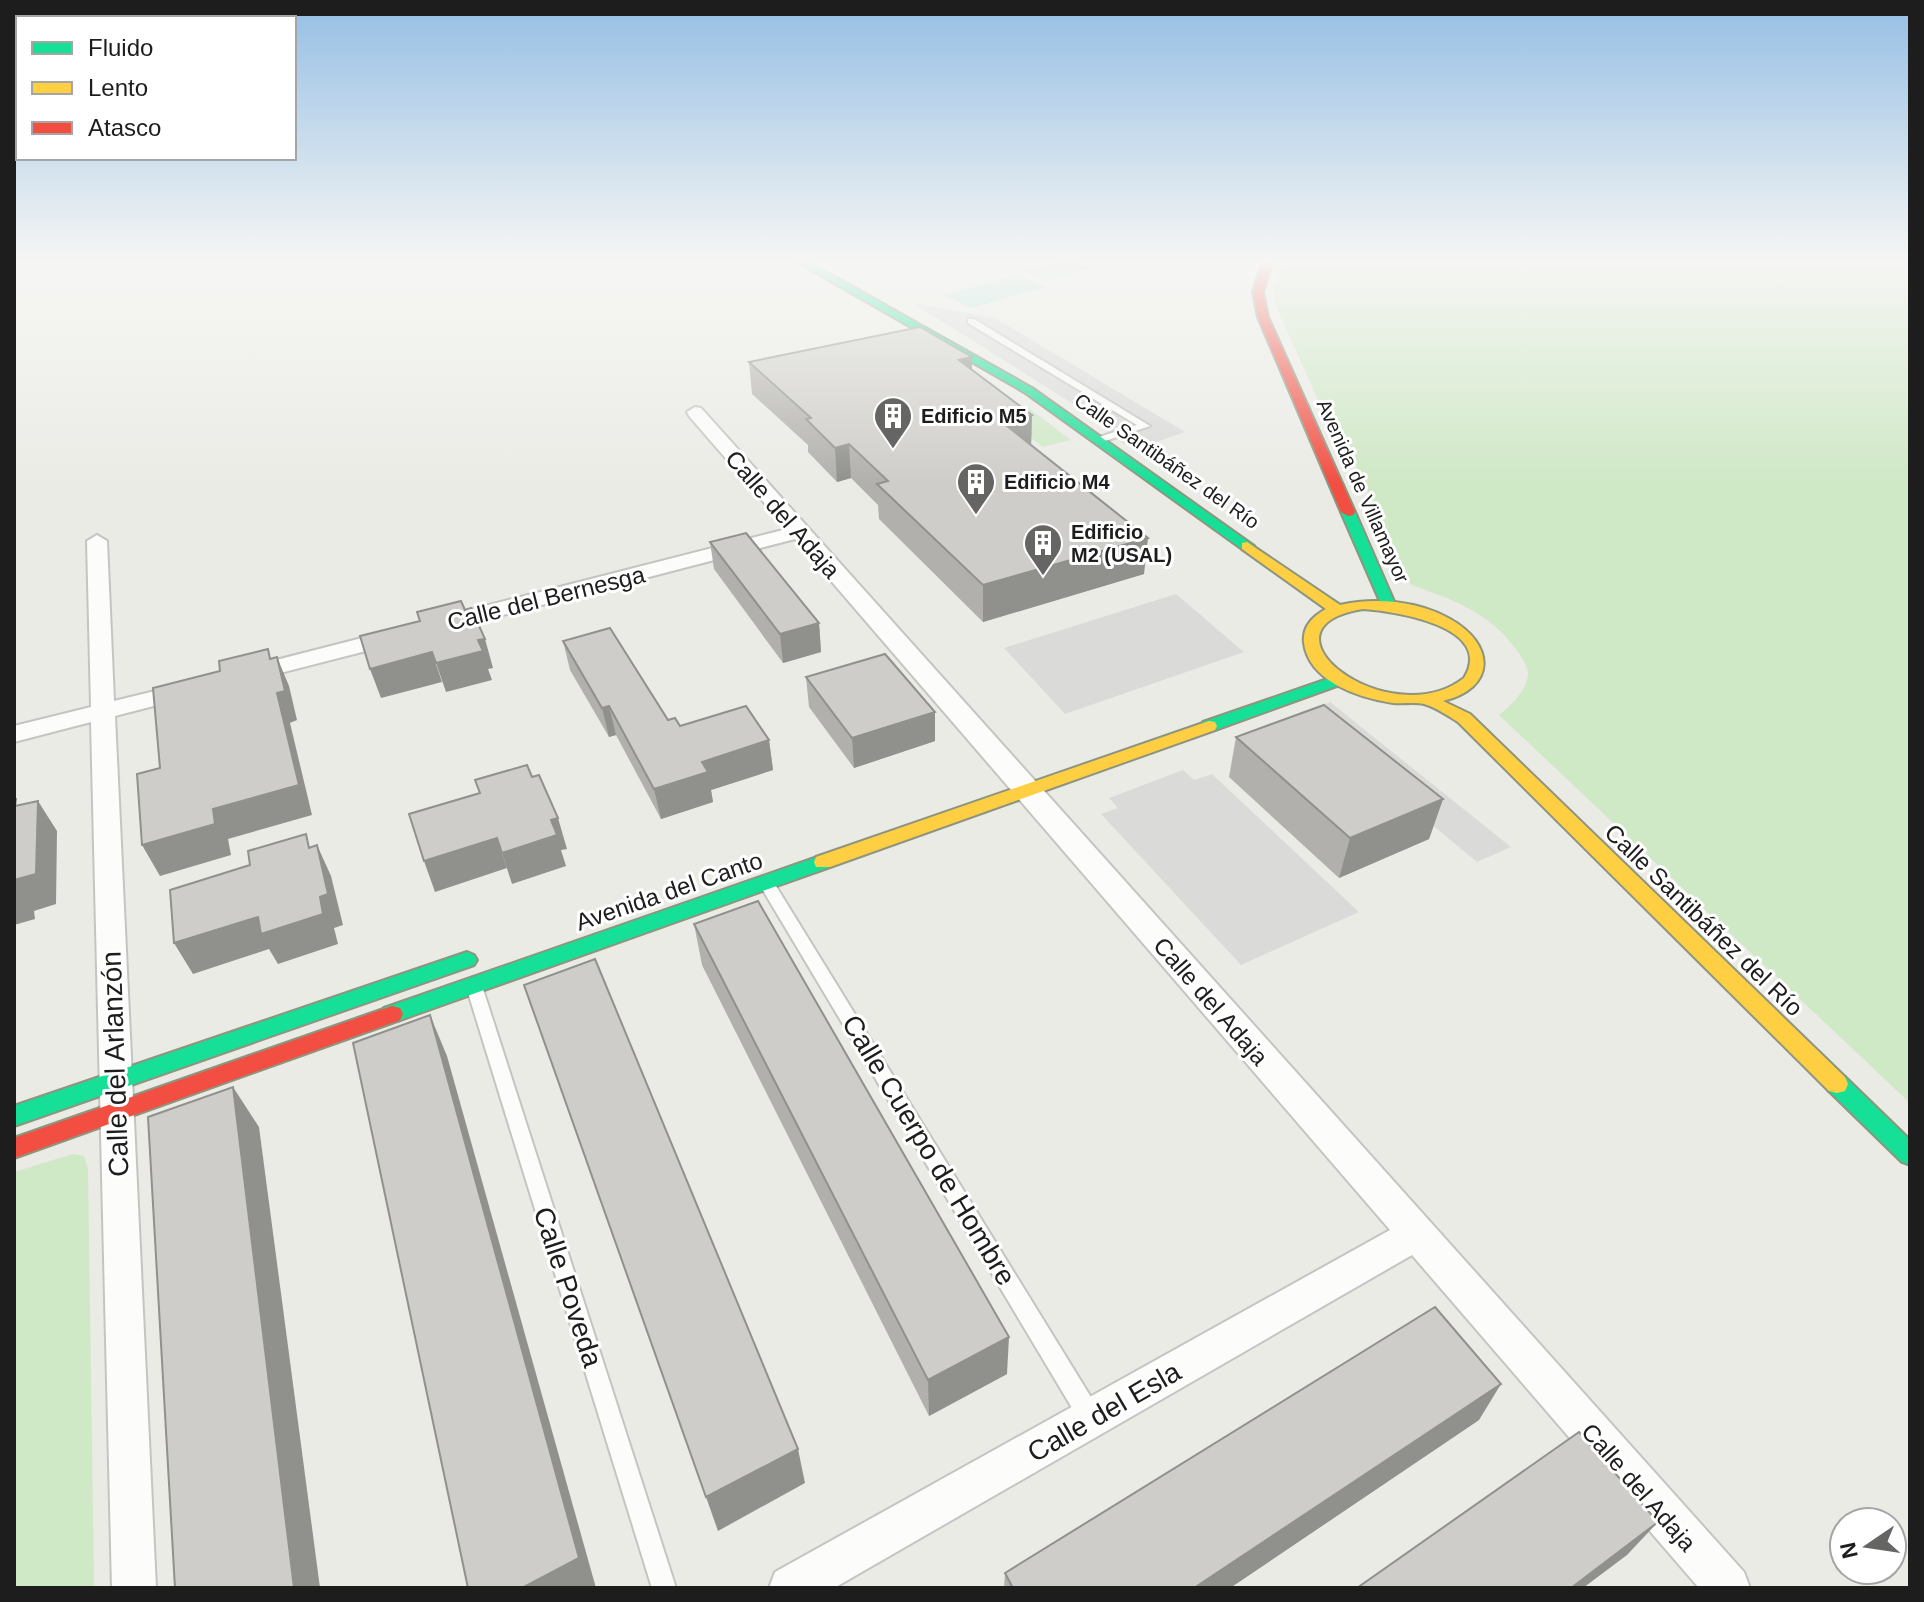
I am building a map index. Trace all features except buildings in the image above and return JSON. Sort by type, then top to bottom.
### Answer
[{"type":"main road","name":"Calle Santibáñez del Río","points":[[931,335],[1028,390],[1338,610]]},
{"type":"main road","points":[[1252,335],[1274,390]]},
{"type":"main road","name":"Avenida de Villamayor","points":[[1271,335],[1389,606]]},
{"type":"main road","name":"Avenida de Villamayor","points":[[1353,585],[1363,605]]},
{"type":"main road","points":[[1363,605],[1389,606],[1437,619],[1471,643],[1479,656],[1479,670],[1472,682],[1458,692],[1427,699],[1397,698],[1366,691],[1315,668],[1309,639],[1313,627],[1323,617],[1363,605]]},
{"type":"main road","name":"Avenida del Canto","points":[[14,1116],[117,1096],[474,985],[766,882],[1016,776],[1339,680]]},
{"type":"main road","points":[[1458,692],[1464,718]]},
{"type":"main road","name":"Calle Santibáñez del Río","points":[[1427,699],[1464,718],[1910,1155]]},
{"type":"main road","name":"Avenida del Canto","points":[[14,1148],[117,1096],[482,955]]},
{"type":"street","name":"Calle del Adaja","points":[[695,412],[1728,1588]]},
{"type":"street","name":"Calle del Bernesga","points":[[14,734],[799,532]]},
{"type":"street","name":"Calle del Arlanzón","points":[[97,541],[134,1588]]},
{"type":"street","name":"Calle del Esla","points":[[791,1588],[1416,1234]]},
{"type":"lane","points":[[994,335],[1145,426],[1099,440]]},
{"type":"lane","name":"Calle Cuerpo de Hombre","points":[[766,882],[1091,1419]]},
{"type":"lane","name":"Calle Poveda","points":[[474,985],[664,1588]]},
{"type":"green space","points":[[1289,335],[1910,335],[1910,1103],[1499,715],[1524,687],[1528,675],[1520,654],[1505,636],[1481,616],[1411,585],[1355,464],[1346,463]]},
{"type":"green space","points":[[1029,408],[1071,440],[1043,447],[1001,415]]},
{"type":"green space","points":[[73,1154],[84,1156],[88,1169],[94,1588],[14,1588],[14,1172]]},
{"type":"shaded area","points":[[963,335],[1023,335],[1185,432],[1144,446],[1124,444],[1103,428],[1105,424]]},
{"type":"shaded area","points":[[1176,594],[1244,652],[1065,714],[1004,648]]},
{"type":"shaded area","points":[[1330,702],[1511,847],[1477,862],[1298,714]]},
{"type":"shaded area","points":[[1183,770],[1194,780],[1212,774],[1359,912],[1241,965],[1101,814],[1118,808],[1109,798]]},
{"type":"traffic: fast","points":[[931,335],[1028,390],[1247,546]]},
{"type":"traffic: fast","points":[[1348,512],[1389,606]]},
{"type":"traffic: fast","points":[[1209,726],[1339,680]]},
{"type":"traffic: fast","points":[[392,1014],[823,862]]},
{"type":"traffic: fast","points":[[14,1116],[467,960]]},
{"type":"traffic: fast","points":[[1837,1084],[1910,1155]]},
{"type":"traffic: slow","points":[[1247,546],[1338,610]]},
{"type":"traffic: slow","points":[[1363,605],[1406,609],[1447,623],[1473,647],[1477,659],[1470,681],[1444,696],[1404,699],[1361,690],[1333,675],[1313,649],[1312,631],[1327,614],[1363,605]]},
{"type":"traffic: slow","points":[[1427,699],[1464,718],[1837,1084]]},
{"type":"traffic: slow","points":[[823,862],[1209,726]]},
{"type":"traffic: jam","points":[[1271,335],[1348,512]]},
{"type":"traffic: jam","points":[[14,1148],[392,1014]]},
{"type":"place","name":"Edificio M5","points":[[893,450]]},
{"type":"place","name":"Edificio M4","points":[[976,516]]},
{"type":"place","name":"Edificio M2 (USAL)","points":[[1043,577]]}]
